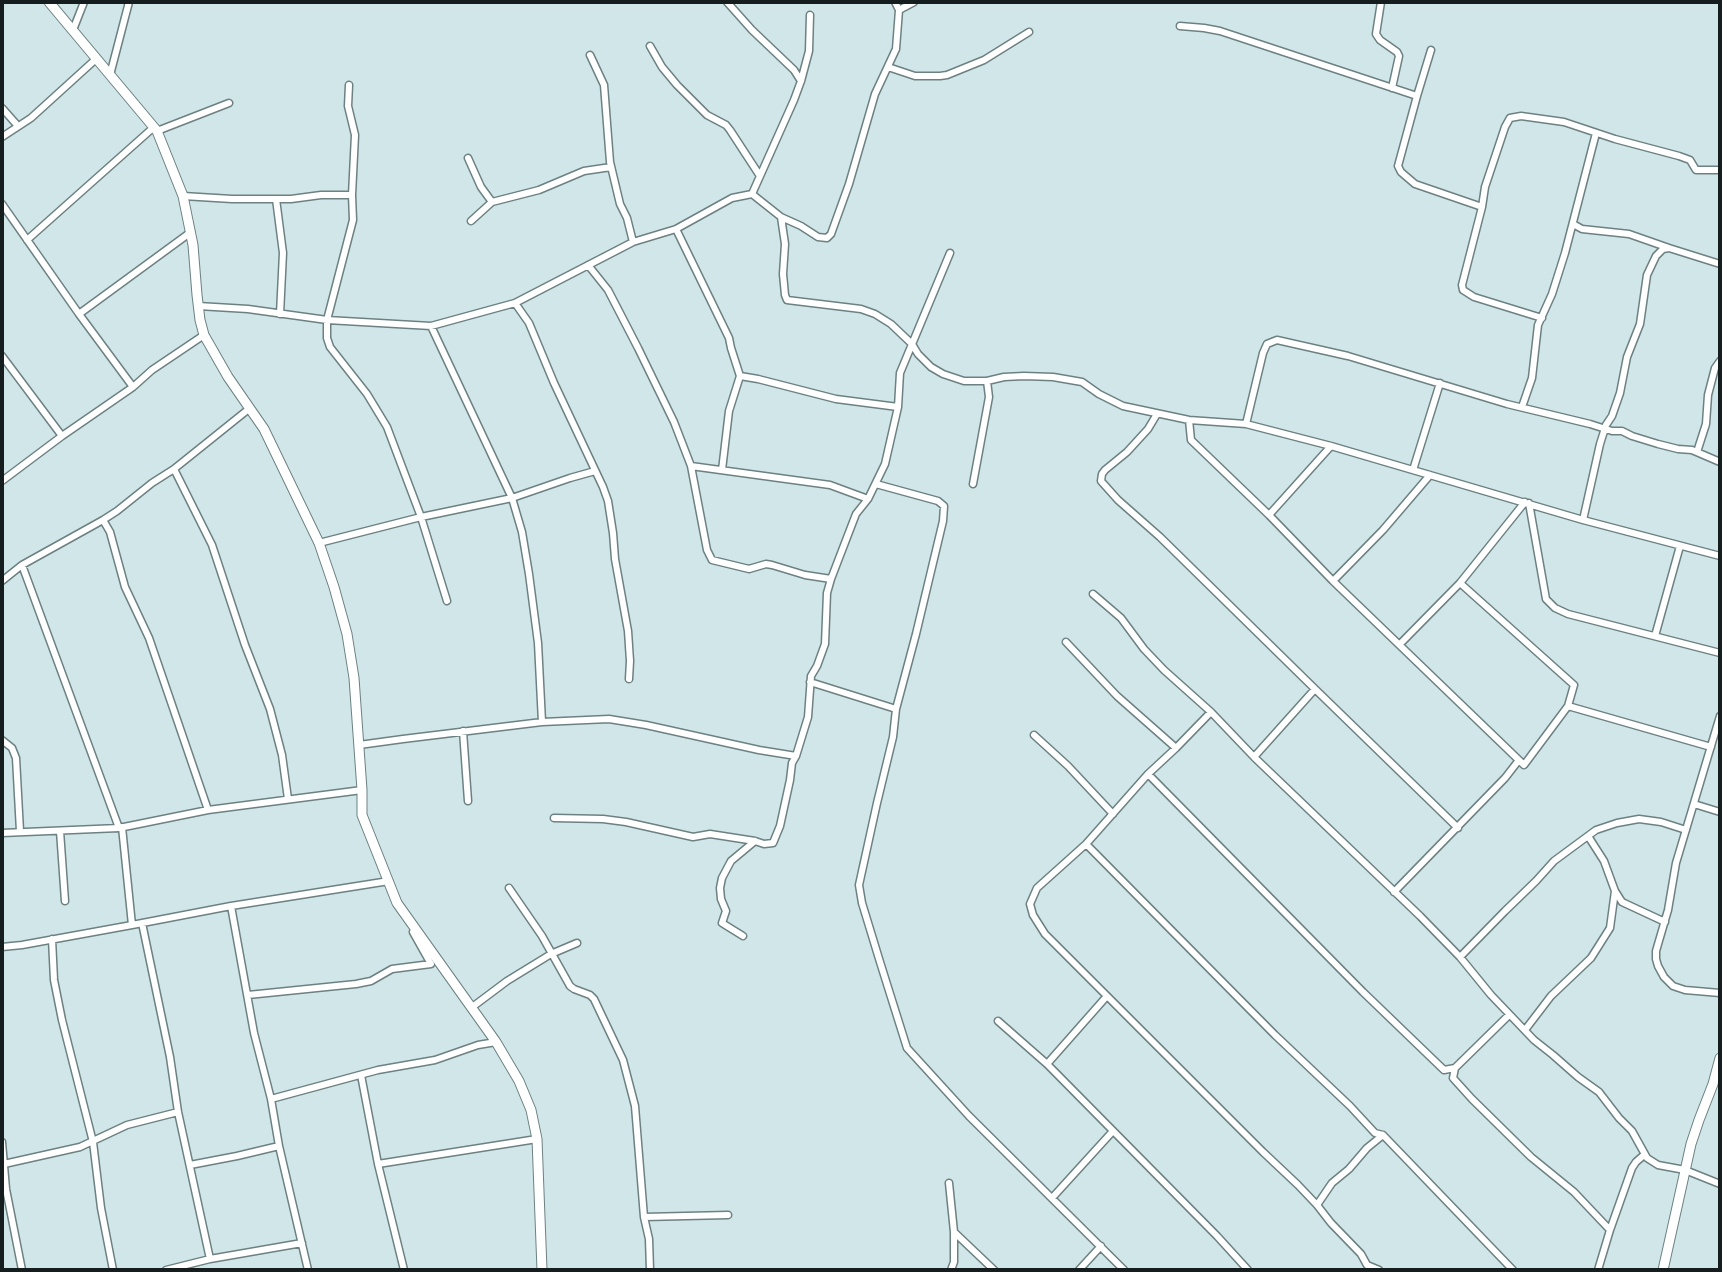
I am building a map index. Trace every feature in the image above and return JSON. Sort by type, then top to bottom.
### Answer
[{"type":"street","points":[[49,2],[155,129],[183,196],[191,232],[198,306],[204,335],[228,377],[264,429],[319,543],[334,587],[347,634],[354,678],[362,816],[397,903],[431,964],[393,969],[371,981],[356,984],[248,995]]},
{"type":"street","points":[[73,30],[83,2]]},
{"type":"street","points":[[110,75],[129,2]]},
{"type":"street","points":[[727,2],[794,70],[801,81]]},
{"type":"street","points":[[752,194],[781,217],[818,237],[827,238],[831,234],[876,94],[896,50],[899,10],[895,2]]},
{"type":"street","points":[[899,10],[914,2]]},
{"type":"street","points":[[1381,2],[1376,34],[1399,56],[1392,88]]},
{"type":"street","points":[[198,306],[248,309],[327,320],[431,326],[514,303],[633,242],[676,229],[725,202],[752,194],[801,81],[809,51],[810,15]]},
{"type":"street","points":[[1180,26],[1204,27],[1417,96]]},
{"type":"street","points":[[888,67],[915,76],[947,75],[984,60],[1029,32]]},
{"type":"street","points":[[650,46],[677,85],[707,115],[719,120],[730,130],[760,176]]},
{"type":"street","points":[[1431,50],[1398,166],[1415,184],[1482,207]]},
{"type":"street","points":[[590,55],[604,85],[611,167],[633,242]]},
{"type":"street","points":[[2,137],[30,118],[96,59]]},
{"type":"street","points":[[349,85],[348,106],[355,135],[353,220],[327,320],[327,338],[387,427],[421,517],[447,601]]},
{"type":"street","points":[[27,240],[155,129],[229,103]]},
{"type":"street","points":[[2,108],[18,126]]},
{"type":"street","points":[[1542,318],[1474,297],[1464,290],[1462,285],[1485,187],[1510,117],[1564,122],[1679,156],[1690,160],[1696,170],[1720,170]]},
{"type":"street","points":[[1522,407],[1532,378],[1538,325],[1552,294],[1596,133]]},
{"type":"street","points":[[468,158],[481,187],[492,202]]},
{"type":"street","points":[[471,221],[492,202],[552,186],[584,171],[611,167]]},
{"type":"street","points":[[183,196],[291,199],[352,195]]},
{"type":"street","points":[[276,199],[283,253],[281,314]]},
{"type":"street","points":[[2,204],[133,387]]},
{"type":"street","points":[[781,217],[785,244],[783,274],[788,300],[861,309],[875,314],[891,324],[931,367],[943,374],[964,381],[1024,376],[1082,382],[1123,406],[1189,419],[1246,424],[1720,556]]},
{"type":"street","points":[[1573,224],[1582,229],[1629,234],[1720,264]]},
{"type":"street","points":[[676,229],[729,338],[740,376],[729,411],[722,470]]},
{"type":"street","points":[[79,314],[191,232]]},
{"type":"street","points":[[1583,520],[1605,429],[1620,393],[1627,357],[1640,324],[1647,275],[1656,256],[1663,249],[1669,248]]},
{"type":"street","points":[[554,818],[603,818],[693,837],[710,834],[764,844],[773,843],[780,826],[792,763],[810,708],[810,681],[825,644],[827,593],[831,579],[856,514],[868,499],[885,464],[898,407],[900,373],[950,253]]},
{"type":"street","points":[[588,265],[608,290],[674,422],[691,466],[707,550],[712,560],[749,569],[766,564],[776,565],[805,575],[831,579]]},
{"type":"street","points":[[514,303],[535,334],[554,383],[608,502],[614,559],[628,631],[631,661],[629,679]]},
{"type":"street","points":[[431,326],[512,498],[522,532],[538,643],[542,722]]},
{"type":"street","points":[[2,481],[204,335]]},
{"type":"street","points":[[1246,424],[1263,353],[1267,344],[1277,341],[1348,356],[1612,431],[1622,430],[1658,444],[1692,450],[1720,462]]},
{"type":"street","points":[[2,356],[62,436]]},
{"type":"street","points":[[1696,452],[1706,424],[1708,395],[1720,360]]},
{"type":"street","points":[[740,376],[836,399],[898,407]]},
{"type":"street","points":[[973,484],[989,397],[987,381]]},
{"type":"street","points":[[1413,470],[1440,383]]},
{"type":"street","points":[[2,582],[22,565],[103,520],[174,469],[250,408]]},
{"type":"street","points":[[1157,414],[1148,429],[1102,474],[1101,481],[1458,828]]},
{"type":"street","points":[[1189,419],[1191,440],[1524,765],[1568,706],[1574,685],[1460,583]]},
{"type":"street","points":[[1269,515],[1331,446]]},
{"type":"street","points":[[691,466],[830,485],[868,499]]},
{"type":"street","points":[[174,469],[212,545],[245,645],[270,709],[282,755],[288,799]]},
{"type":"street","points":[[319,543],[421,517],[512,498],[595,471]]},
{"type":"street","points":[[1333,581],[1383,530],[1430,475]]},
{"type":"street","points":[[876,484],[938,501],[944,506],[943,521],[896,709],[893,737],[859,885],[862,903],[907,1048],[969,1116],[1124,1270]]},
{"type":"street","points":[[1400,644],[1460,583],[1527,503]]},
{"type":"street","points":[[1527,503],[1546,599],[1555,608],[1568,614],[1720,653]]},
{"type":"street","points":[[103,520],[110,532],[125,587],[149,638],[208,810]]},
{"type":"street","points":[[1655,636],[1681,546]]},
{"type":"street","points":[[22,565],[121,828],[132,925]]},
{"type":"street","points":[[1093,594],[1121,618],[1164,670],[1211,712],[1460,957],[1525,1030],[1598,1092],[1637,1137],[1644,1155],[1650,1161],[1685,1170],[1720,1184]]},
{"type":"street","points":[[1066,642],[1118,696],[1176,748]]},
{"type":"street","points":[[810,681],[896,709]]},
{"type":"street","points":[[1254,757],[1315,689]]},
{"type":"street","points":[[1568,706],[1711,747]]},
{"type":"street","points":[[1211,712],[1148,774],[1086,844],[1037,888],[1030,904],[1033,915],[1045,934],[1317,1205],[1361,1255],[1366,1268],[1379,1270]]},
{"type":"street","points":[[1720,716],[1676,863],[1665,922],[1656,951],[1656,959],[1664,977],[1674,986],[1685,990],[1720,993]]},
{"type":"street","points":[[359,746],[542,722],[609,719],[796,756]]},
{"type":"street","points":[[463,732],[468,801]]},
{"type":"street","points":[[1034,735],[1068,766],[1113,814]]},
{"type":"street","points":[[2,740],[12,748],[16,758],[20,831]]},
{"type":"street","points":[[1394,892],[1458,828],[1519,760]]},
{"type":"street","points":[[1148,774],[1400,1028],[1531,1157],[1574,1192],[1610,1230]]},
{"type":"street","points":[[2,833],[121,828],[208,810],[362,790]]},
{"type":"street","points":[[1694,804],[1720,812]]},
{"type":"street","points":[[1460,957],[1554,861],[1596,830],[1639,819],[1686,830]]},
{"type":"street","points":[[60,831],[65,901]]},
{"type":"street","points":[[1588,836],[1604,861],[1622,902],[1665,922]]},
{"type":"street","points":[[743,936],[722,923],[726,911],[720,888],[731,862],[755,841]]},
{"type":"street","points":[[1086,844],[1375,1133],[1383,1135],[1513,1270]]},
{"type":"street","points":[[2,947],[230,905],[389,881]]},
{"type":"street","points":[[509,888],[542,936],[570,986],[594,999],[623,1060],[635,1106],[650,1270]]},
{"type":"street","points":[[1525,1030],[1551,996],[1591,958],[1610,928],[1615,891]]},
{"type":"street","points":[[397,903],[496,1042],[519,1081],[531,1110],[537,1139],[542,1270]]},
{"type":"street","points":[[230,905],[254,1033],[308,1270]]},
{"type":"street","points":[[142,923],[170,1057],[178,1112],[210,1259]]},
{"type":"street","points":[[51,939],[59,1007],[93,1142],[101,1208],[113,1270]]},
{"type":"street","points":[[471,1008],[507,981],[551,954],[577,943]]},
{"type":"street","points":[[1047,1064],[1107,996]]},
{"type":"street","points":[[1453,1078],[1455,1069],[1509,1014]]},
{"type":"street","points":[[998,1021],[1047,1064],[1248,1270]]},
{"type":"street","points":[[271,1099],[361,1075],[435,1060],[478,1045],[496,1042]]},
{"type":"street","points":[[1663,1270],[1685,1170],[1699,1120],[1716,1086],[1720,1058]]},
{"type":"street","points":[[1444,1070],[1455,1069]]},
{"type":"street","points":[[361,1075],[378,1164],[404,1270]]},
{"type":"street","points":[[4,1164],[80,1147],[127,1125],[178,1112]]},
{"type":"street","points":[[1052,1198],[1113,1131]]},
{"type":"street","points":[[1317,1205],[1332,1183],[1383,1135]]},
{"type":"street","points":[[378,1164],[537,1139]]},
{"type":"street","points":[[2,1142],[4,1191],[23,1270]]},
{"type":"street","points":[[190,1165],[279,1146]]},
{"type":"street","points":[[1598,1270],[1632,1168],[1644,1155]]},
{"type":"street","points":[[949,1183],[954,1232],[954,1262],[951,1270]]},
{"type":"street","points":[[645,1217],[728,1215]]},
{"type":"street","points":[[954,1232],[993,1270]]},
{"type":"street","points":[[166,1270],[210,1259],[302,1243]]},
{"type":"street","points":[[1079,1270],[1101,1246]]}]
